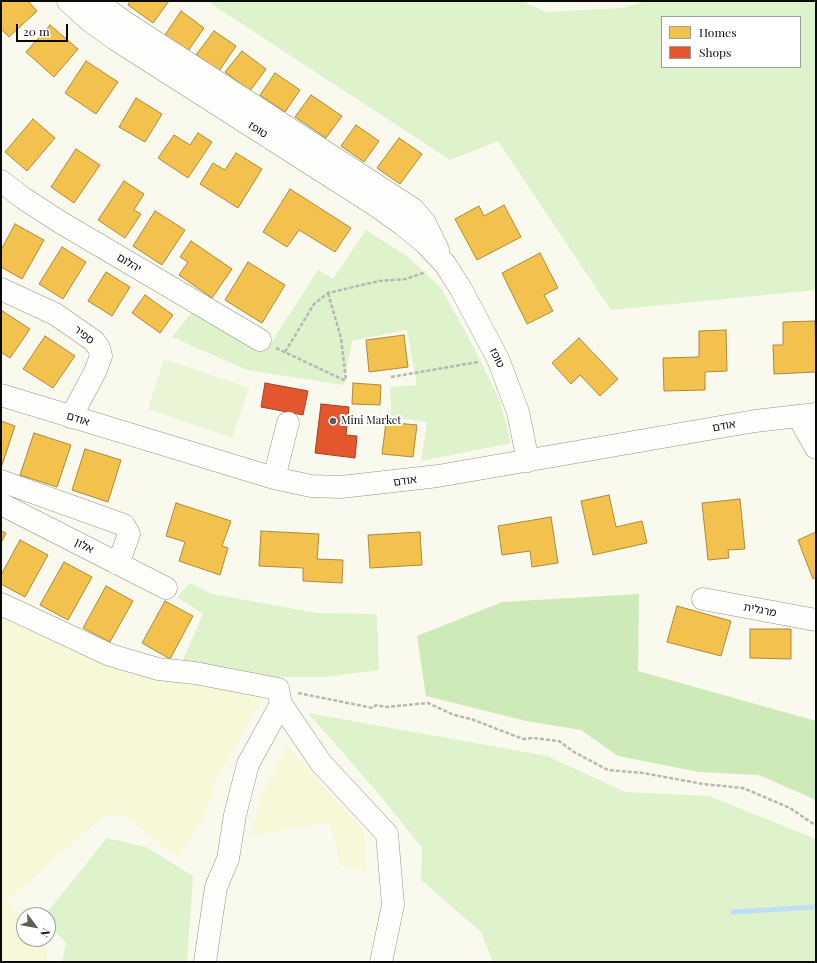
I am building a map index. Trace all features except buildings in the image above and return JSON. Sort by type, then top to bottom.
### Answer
[{"type":"street","name":"טופז","points":[[68,1],[90,21],[115,39],[396,220],[425,243],[445,264]]},
{"type":"street","name":"טופז","points":[[96,1],[126,23],[413,209],[425,223],[445,264],[481,324],[498,359],[518,412],[528,461]]},
{"type":"street","name":"יהלום","points":[[1,181],[23,198],[60,222],[260,340]]},
{"type":"street","name":"ספיר","points":[[1,289],[55,314],[94,341],[99,348],[101,356],[95,372],[71,417]]},
{"type":"street","name":"אודם","points":[[1,396],[274,478],[311,486],[341,487],[438,476],[755,421],[807,415]]},
{"type":"street","points":[[807,415],[816,448]]},
{"type":"street","points":[[274,478],[288,423]]},
{"type":"street","points":[[1,481],[124,525],[129,534],[118,564]]},
{"type":"street","name":"אלון","points":[[1,504],[166,588]]},
{"type":"street","name":"מרגלית","points":[[703,599],[816,620]]},
{"type":"street","points":[[1,604],[110,655],[158,669],[195,673],[279,696],[321,763],[387,834],[393,905],[381,962]]},
{"type":"street","points":[[205,962],[216,887],[228,859],[235,815],[248,764],[279,696]]},
{"type":"path","points":[[285,352],[314,304],[328,293],[379,281],[406,279],[445,264]]},
{"type":"path","points":[[260,340],[346,381],[341,338],[328,293]]},
{"type":"path","points":[[392,377],[498,359]]},
{"type":"path","points":[[279,696],[373,708],[376,705],[386,707],[428,703],[454,715],[471,719],[523,739],[533,738],[559,741],[574,752],[608,770],[643,773],[703,784],[743,788],[790,808],[812,823],[816,824]]},
{"type":"green space","points":[[207,1],[522,1],[546,12],[623,8],[645,1],[816,1],[816,290],[611,310],[498,141],[450,160]]},
{"type":"green space","points":[[366,230],[408,257],[441,288],[473,346],[500,401],[511,443],[421,461],[427,422],[391,417],[390,387],[417,385],[407,330],[352,341],[344,385],[247,370],[172,337],[192,312],[266,351],[318,270],[333,279]]},
{"type":"green space","points":[[164,359],[249,388],[232,438],[148,409]]},
{"type":"green space","points":[[190,583],[212,594],[316,613],[377,614],[379,670],[325,677],[276,677],[183,660],[203,614],[177,597]]},
{"type":"green space","points":[[639,594],[638,671],[816,721],[816,800],[759,775],[699,772],[618,756],[581,730],[526,721],[426,696],[417,636],[502,602]]},
{"type":"green space","points":[[1,613],[145,670],[265,699],[256,709],[217,779],[205,815],[178,858],[125,815],[104,816],[7,900],[16,911],[16,947],[45,947],[48,951],[46,962],[1,962]]},
{"type":"green space","points":[[308,713],[547,756],[625,792],[709,796],[816,839],[816,962],[493,962],[481,932],[421,880],[422,848],[379,794]]},
{"type":"green space","points":[[287,746],[364,831],[367,872],[340,865],[330,822],[250,836],[263,793]]},
{"type":"green space","points":[[107,838],[146,847],[193,876],[187,962],[62,962],[66,943],[56,932],[56,907],[51,907]]},
{"type":"waterway","points":[[733,912],[816,907]]},
{"type":"place","name":"Mini Market","points":[[333,421]]}]
